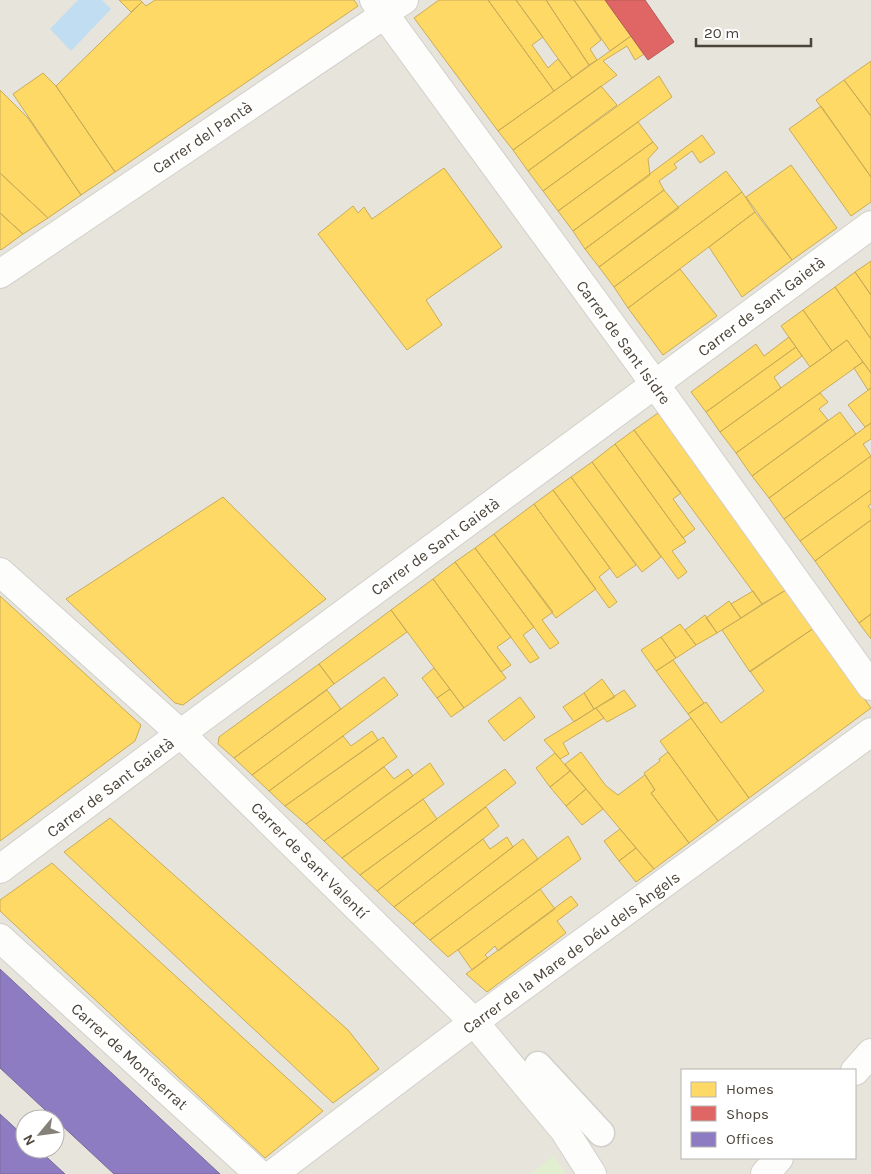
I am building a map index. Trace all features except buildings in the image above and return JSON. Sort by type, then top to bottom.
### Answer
[{"type":"street","name":"Carrer del Pantà","points":[[0,274],[372,23],[387,4]]},
{"type":"street","name":"Carrer de Sant Isidre","points":[[387,4],[400,33],[871,686]]},
{"type":"street","name":"Carrer de Sant Gaietà","points":[[0,870],[181,734],[871,225]]},
{"type":"street","name":"Carrer de Sant Valentí","points":[[0,572],[181,734],[474,1022],[564,1130],[592,1174]]},
{"type":"street","name":"Carrer de la Mare de Déu dels Àngels","points":[[273,1174],[474,1022],[871,732]]},
{"type":"street","name":"Carrer de Montserrat","points":[[0,938],[259,1174]]},
{"type":"street","points":[[856,1070],[871,1053]]},
{"type":"street","points":[[538,1065],[601,1133]]},
{"type":"street","points":[[765,1174],[778,1159]]},
{"type":"shaded area","points":[[0,0],[871,0],[871,1174],[0,1174]]},
{"type":"green space","points":[[554,1156],[566,1174],[530,1174]]},
{"type":"water","points":[[78,0],[102,0],[111,9],[71,51],[50,29]]}]
